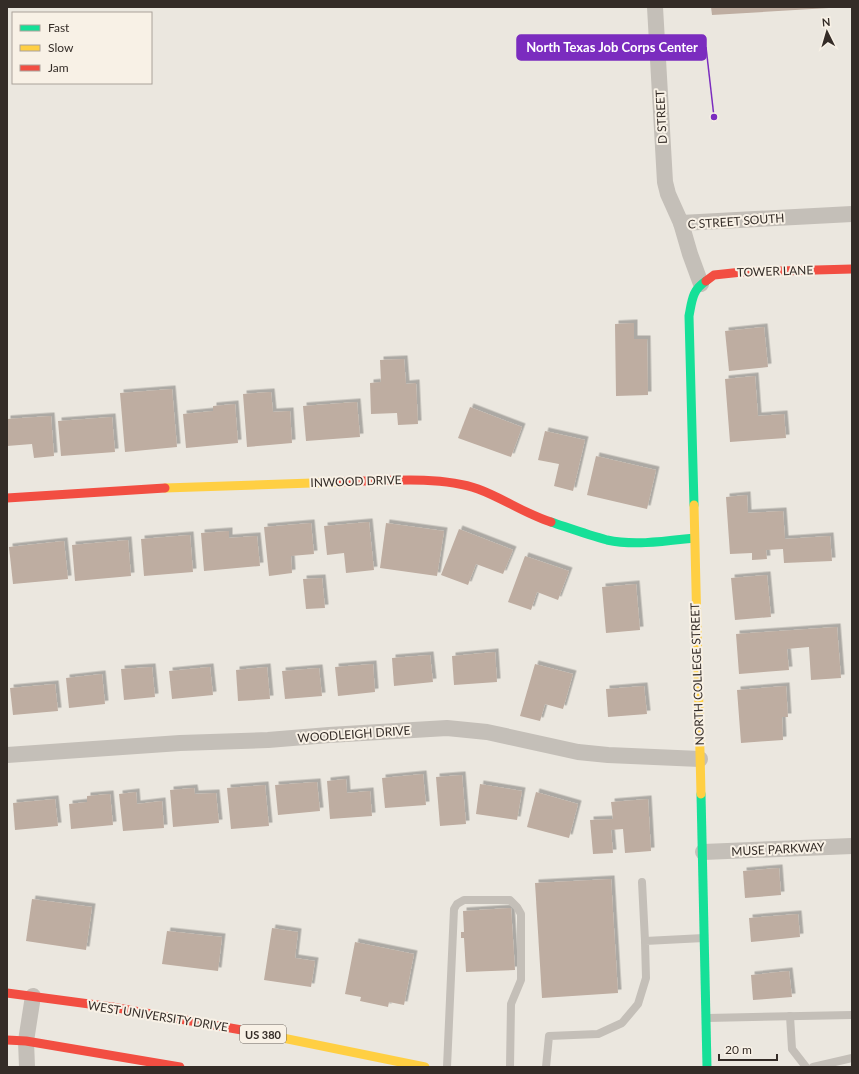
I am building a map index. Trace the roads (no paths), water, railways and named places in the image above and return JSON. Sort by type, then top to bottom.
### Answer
[{"type":"main road","name":"TOWER LANE","points":[[700,284],[714,275],[742,272],[852,268]]},
{"type":"main road","name":"NORTH COLLEGE STREET","points":[[700,284],[694,293],[691,302],[688,332],[703,852],[707,1067]]},
{"type":"main road","name":"INWOOD DRIVE","points":[[7,498],[196,486],[408,480],[446,482],[478,489],[545,520],[608,540],[653,542],[694,538]]},
{"type":"main road","name":"WEST UNIVERSITY DRIVE","points":[[7,993],[156,1015],[262,1034],[368,1061],[425,1067]]},
{"type":"main road","points":[[7,1040],[26,1041],[180,1067]]},
{"type":"street","name":"D STREET","points":[[655,7],[665,182],[668,194],[681,223]]},
{"type":"street","name":"C STREET SOUTH","points":[[700,284],[681,223],[852,214]]},
{"type":"street","name":"WOODLEIGH DRIVE","points":[[7,755],[180,743],[268,740],[447,728],[486,732],[578,752],[608,755],[700,759]]},
{"type":"street","name":"MUSE PARKWAY","points":[[703,852],[852,846]]},
{"type":"street","points":[[27,1067],[26,1041],[33,996]]},
{"type":"lane","points":[[546,1067],[549,1036],[598,1034],[622,1023],[638,1004],[646,978],[642,882]]},
{"type":"lane","points":[[447,1067],[454,909],[457,904],[464,900],[510,900],[517,907],[520,914],[521,980],[511,1004],[510,1067]]},
{"type":"lane","points":[[645,941],[705,938]]},
{"type":"lane","points":[[706,1018],[852,1015]]},
{"type":"lane","points":[[790,1016],[792,1049],[806,1067]]},
{"type":"lane","points":[[813,1067],[852,1058]]},
{"type":"place","name":"North Texas Job Corps Center","points":[[714,117]]}]
